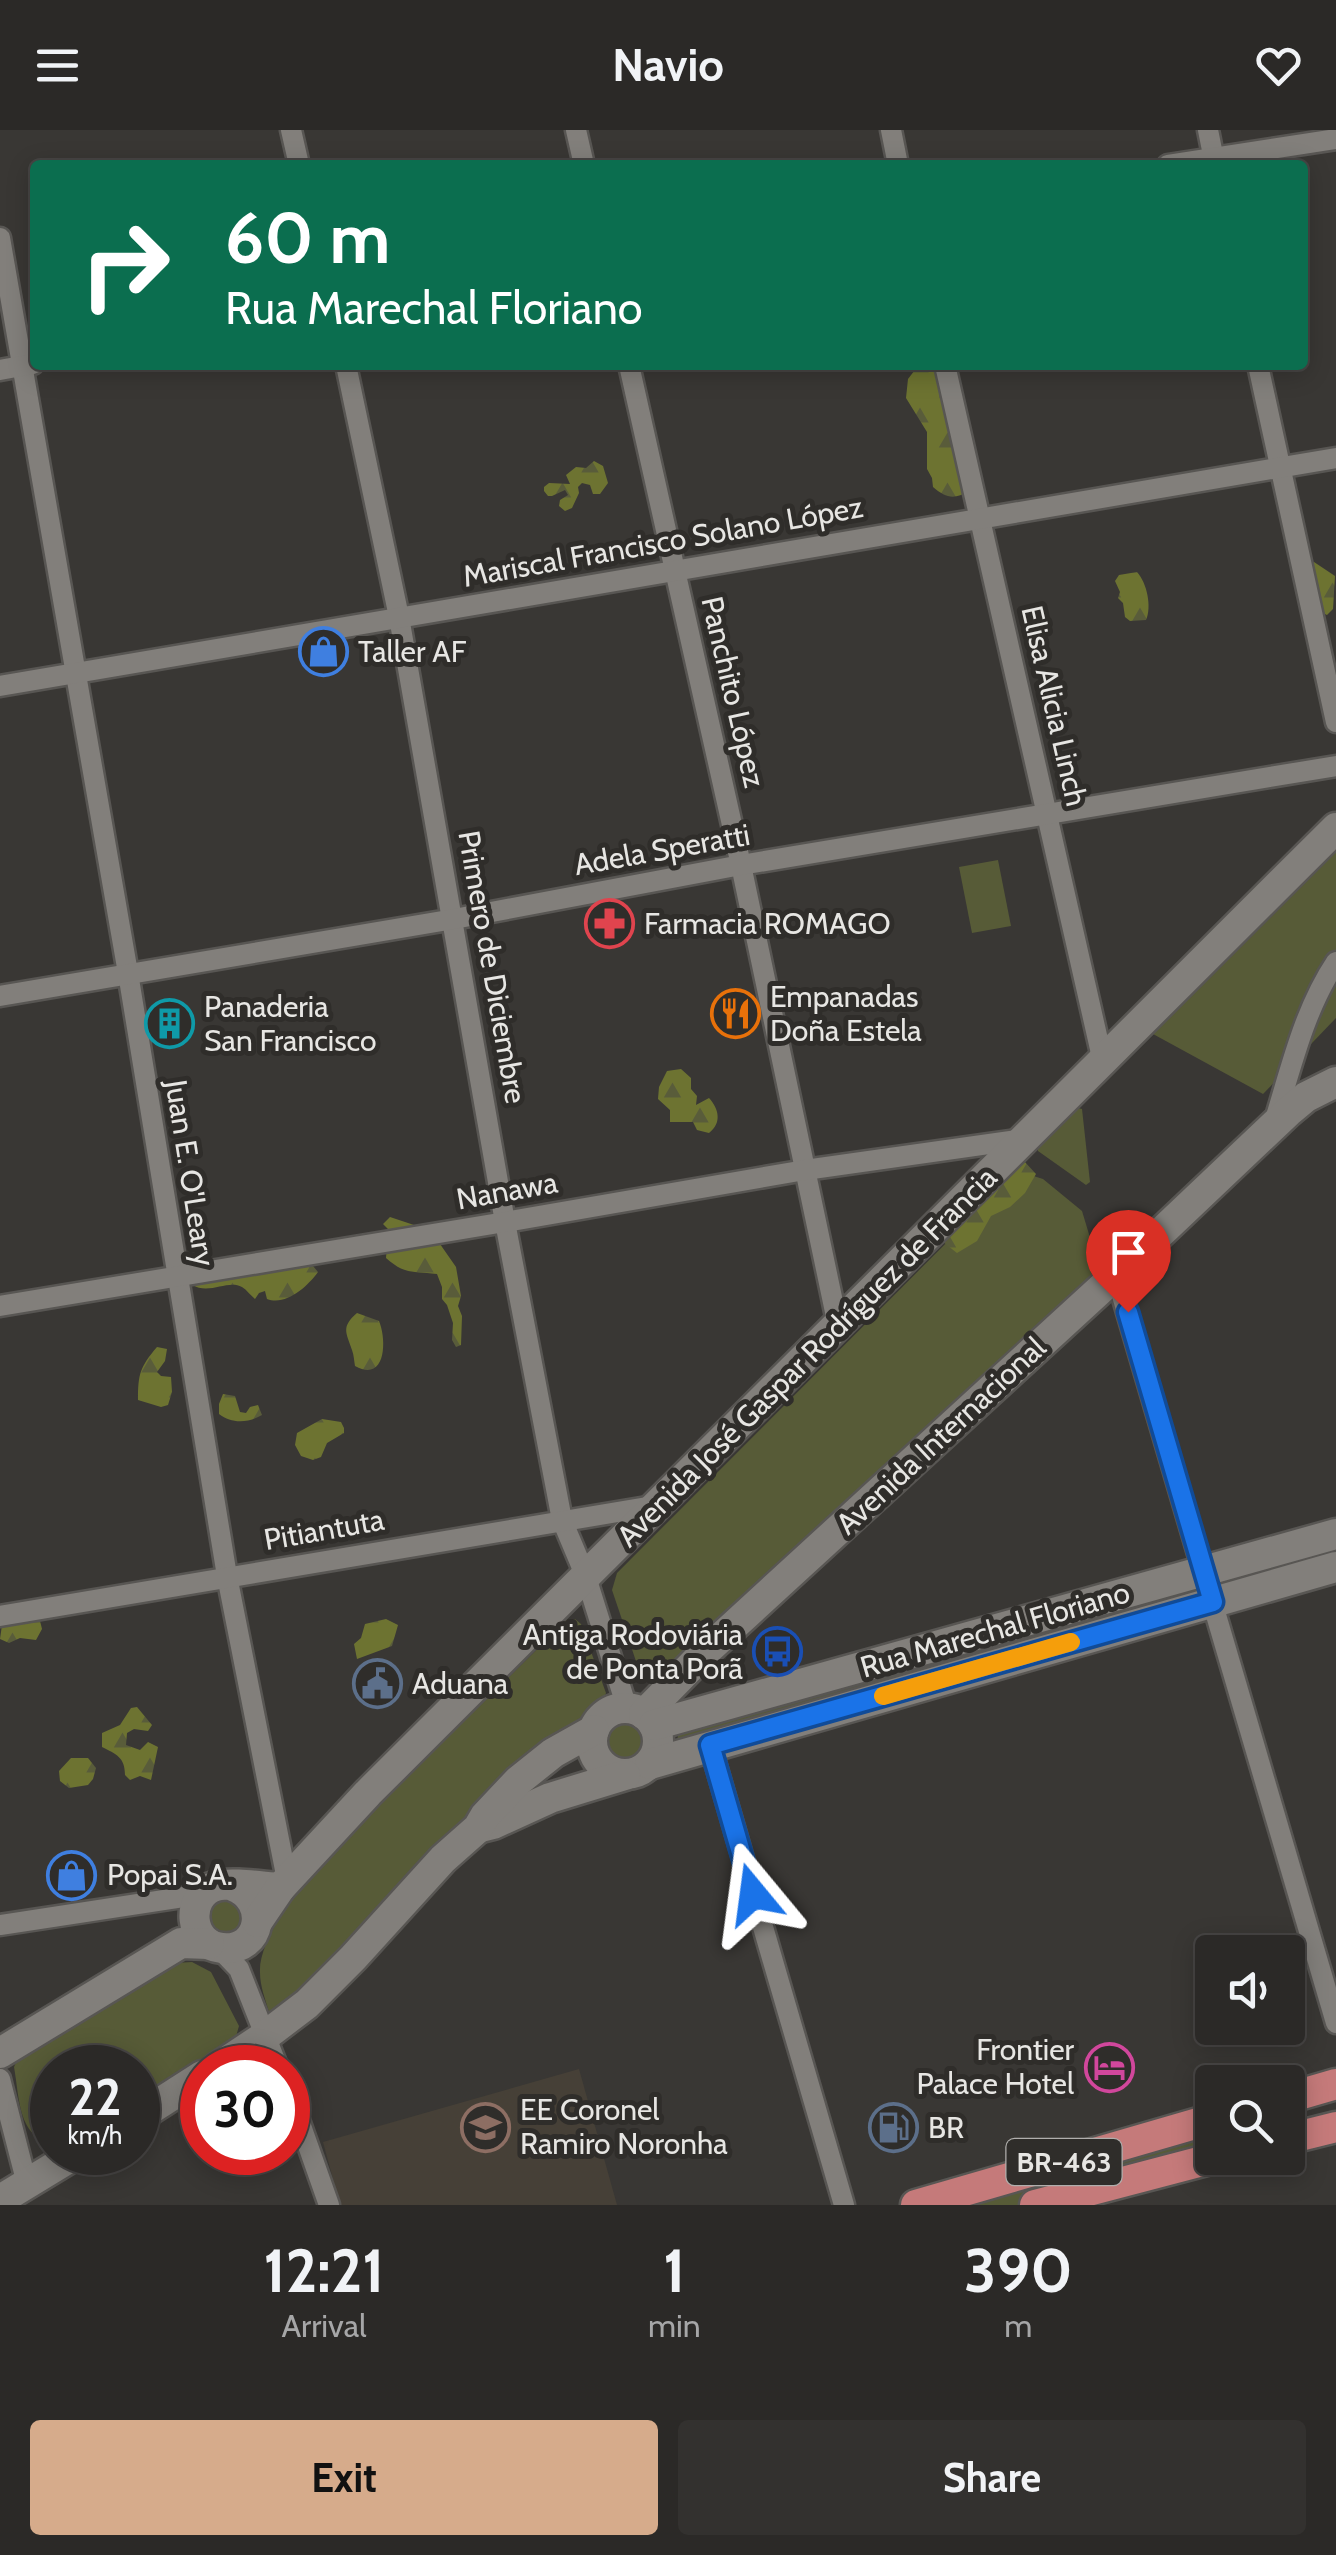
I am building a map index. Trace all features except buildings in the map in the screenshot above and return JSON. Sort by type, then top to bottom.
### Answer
[{"type":"main road","name":"Avenida José Gaspar Rodríguez de Francia","points":[[254,1928],[284,1884],[368,1793],[1336,828]]},
{"type":"main road","name":"Avenida Internacional","points":[[642,1716],[705,1652],[1272,1127],[1306,1097],[1333,1083]]},
{"type":"main road","name":"Rua Marechal Floriano","points":[[642,1716],[1205,1572],[1336,1534]]},
{"type":"main road","name":"Rua Marechal Floriano","points":[[478,1828],[565,1793],[710,1745],[1336,1566]]},
{"type":"main road","points":[[607,1714],[642,1716],[658,1745],[638,1769],[615,1773],[598,1760],[592,1740],[594,1730],[607,1714]]},
{"type":"main road","points":[[251,2045],[307,2004],[443,1858],[478,1828],[518,1780],[553,1752],[594,1730]]},
{"type":"main road","points":[[0,2052],[201,1929],[216,1886],[284,1884]]},
{"type":"main road","points":[[201,1929],[237,1946],[254,1928],[254,1902],[233,1886]]},
{"type":"main road","points":[[1305,2093],[1336,2084]]},
{"type":"main road","name":"BR-463","points":[[916,2205],[1195,2124]]},
{"type":"main road","points":[[1305,2135],[1336,2127]]},
{"type":"main road","name":"BR-463","points":[[1035,2205],[1195,2163]]},
{"type":"main road","points":[[0,2200],[42,2175]]},
{"type":"street","points":[[291,130],[298,160]]},
{"type":"street","points":[[576,130],[583,160]]},
{"type":"street","points":[[890,130],[897,160]]},
{"type":"street","points":[[1208,130],[1214,160]]},
{"type":"street","points":[[1220,160],[1336,139]]},
{"type":"street","name":"Juan E. O'Leary","points":[[0,238],[29,365],[176,1275],[284,1884]]},
{"type":"street","points":[[0,370],[29,365]]},
{"type":"street","name":"Primero de Diciembre","points":[[347,370],[400,617],[562,1520],[642,1716]]},
{"type":"street","name":"Panchito López","points":[[630,370],[838,1326]]},
{"type":"street","name":"Elisa Alicia Linch","points":[[946,370],[1104,1062]]},
{"type":"street","points":[[1259,370],[1336,722]]},
{"type":"street","name":"Mariscal Francisco Solano López","points":[[0,686],[1336,458]]},
{"type":"street","name":"Adela Speratti","points":[[0,996],[1336,766]]},
{"type":"street","points":[[1272,1127],[1320,986],[1336,962]]},
{"type":"street","name":"Nanawa","points":[[0,1306],[805,1170],[1026,1139]]},
{"type":"street","points":[[1116,1275],[1336,2022]]},
{"type":"street","name":"Pitiantuta","points":[[0,1616],[659,1504]]},
{"type":"street","points":[[710,1745],[844,2205]]},
{"type":"street","points":[[0,1925],[201,1929],[269,2045]]},
{"type":"street","points":[[0,2078],[27,2184]]},
{"type":"street","points":[[310,2151],[329,2205]]},
{"type":"shaded area","name":"EE Coronel Ramiro Noronha","points":[[579,2069],[617,2205],[340,2205],[323,2142]]},
{"type":"green space","points":[[915,370],[936,370],[969,491],[959,496],[946,495],[933,487],[927,469],[927,432],[906,398],[908,379]]},
{"type":"green space","points":[[594,461],[603,466],[608,483],[600,494],[593,494],[590,485],[582,483],[572,508],[565,511],[559,506],[560,500],[568,495],[565,490],[552,496],[544,491],[549,483],[570,484],[566,475]]},
{"type":"green space","points":[[1314,562],[1335,576],[1333,609],[1327,615],[1298,601],[1295,581]]},
{"type":"green space","points":[[1137,572],[1146,589],[1148,615],[1146,620],[1130,621],[1125,617],[1115,581],[1119,575]]},
{"type":"green space","points":[[1336,852],[1336,1018],[1263,1094],[1153,1034]]},
{"type":"green space","points":[[998,860],[1011,926],[972,933],[959,867]]},
{"type":"green space","points":[[681,1069],[691,1078],[696,1105],[709,1098],[715,1107],[718,1116],[709,1133],[697,1130],[693,1122],[670,1122],[670,1110],[658,1099],[667,1071]]},
{"type":"green space","points":[[1078,1108],[1082,1109],[1090,1182],[1086,1185],[1038,1151]]},
{"type":"green space","points":[[1009,1156],[1024,1161],[1036,1174],[1025,1193],[1010,1207],[991,1216],[977,1241],[957,1253],[938,1238]]},
{"type":"green space","points":[[1024,1173],[1043,1179],[1082,1211],[1098,1264],[1096,1273],[655,1679],[641,1676],[612,1590],[617,1573],[1009,1180]]},
{"type":"green space","points":[[390,1217],[433,1234],[456,1267],[461,1296],[461,1345],[456,1347],[452,1340],[453,1323],[442,1299],[437,1274],[404,1270],[386,1258],[387,1245],[396,1237],[383,1224]]},
{"type":"green space","points":[[303,1262],[318,1272],[302,1289],[281,1300],[267,1299],[265,1291],[255,1299],[237,1285],[192,1285],[196,1276]]},
{"type":"green space","points":[[357,1313],[379,1321],[382,1329],[382,1357],[373,1369],[355,1366],[346,1330]]},
{"type":"green space","points":[[157,1347],[167,1349],[157,1372],[171,1377],[172,1392],[168,1405],[161,1407],[138,1400],[141,1371]]},
{"type":"green space","points":[[223,1394],[235,1396],[240,1412],[246,1413],[258,1405],[262,1415],[251,1420],[229,1420],[219,1414]]},
{"type":"green space","points":[[322,1419],[341,1422],[344,1433],[327,1443],[321,1457],[313,1460],[301,1456],[295,1445],[297,1433]]},
{"type":"green space","points":[[1178,1593],[1176,1601],[682,1743],[677,1740],[679,1732]]},
{"type":"green space","points":[[29,1616],[40,1621],[42,1629],[36,1640],[20,1638],[9,1643],[0,1639],[2,1625]]},
{"type":"green space","points":[[386,1619],[398,1625],[392,1646],[357,1659],[354,1644],[361,1638],[365,1624]]},
{"type":"green space","points":[[575,1619],[581,1624],[606,1693],[602,1703],[537,1748],[284,2008],[269,2012],[260,1978],[265,1946],[315,1867],[567,1620]]},
{"type":"green space","points":[[137,1707],[152,1725],[148,1731],[134,1729],[127,1733],[126,1745],[140,1750],[148,1742],[158,1747],[151,1780],[140,1776],[130,1780],[119,1757],[102,1747],[102,1733],[120,1725],[131,1708]]},
{"type":"green space","points":[[624,1721],[640,1727],[646,1743],[640,1759],[624,1765],[608,1759],[602,1743],[608,1727]]},
{"type":"green space","points":[[71,1758],[88,1758],[96,1768],[88,1785],[69,1788],[60,1781],[59,1771]]},
{"type":"green space","points":[[239,1899],[245,1924],[230,1936],[212,1930],[207,1911],[214,1900]]},
{"type":"green space","points":[[192,1962],[211,1972],[239,2026],[235,2040],[227,2045],[180,2045],[180,2074],[160,2086],[160,2045],[39,2045],[175,1963]]},
{"type":"green space","points":[[30,2051],[30,2130],[19,2103],[14,2067],[18,2058]]},
{"type":"green space","points":[[1195,2132],[1195,2158],[1023,2205],[933,2205]]},
{"type":"slow traffic","points":[[883,1696],[1071,1642]]},
{"type":"place","name":"Taller AF","points":[[323,652]]},
{"type":"place","name":"Farmacia ROMAGO","points":[[609,924]]},
{"type":"place","name":"Empanadas Doña Estela","points":[[735,1014]]},
{"type":"place","name":"Panaderia San Francisco","points":[[169,1024]]},
{"type":"place","name":"Antiga Rodoviária de Ponta Porã","points":[[778,1652]]},
{"type":"place","name":"Aduana","points":[[377,1684]]},
{"type":"place","name":"Popai S.A.","points":[[72,1875]]},
{"type":"place","name":"Frontier Palace Hotel","points":[[1109,2067]]},
{"type":"place","name":"EE Coronel Ramiro Noronha","points":[[485,2127]]},
{"type":"place","name":"BR","points":[[893,2128]]},
{"type":"route","points":[[753,1894],[710,1745],[1213,1602],[1128,1312]]}]
